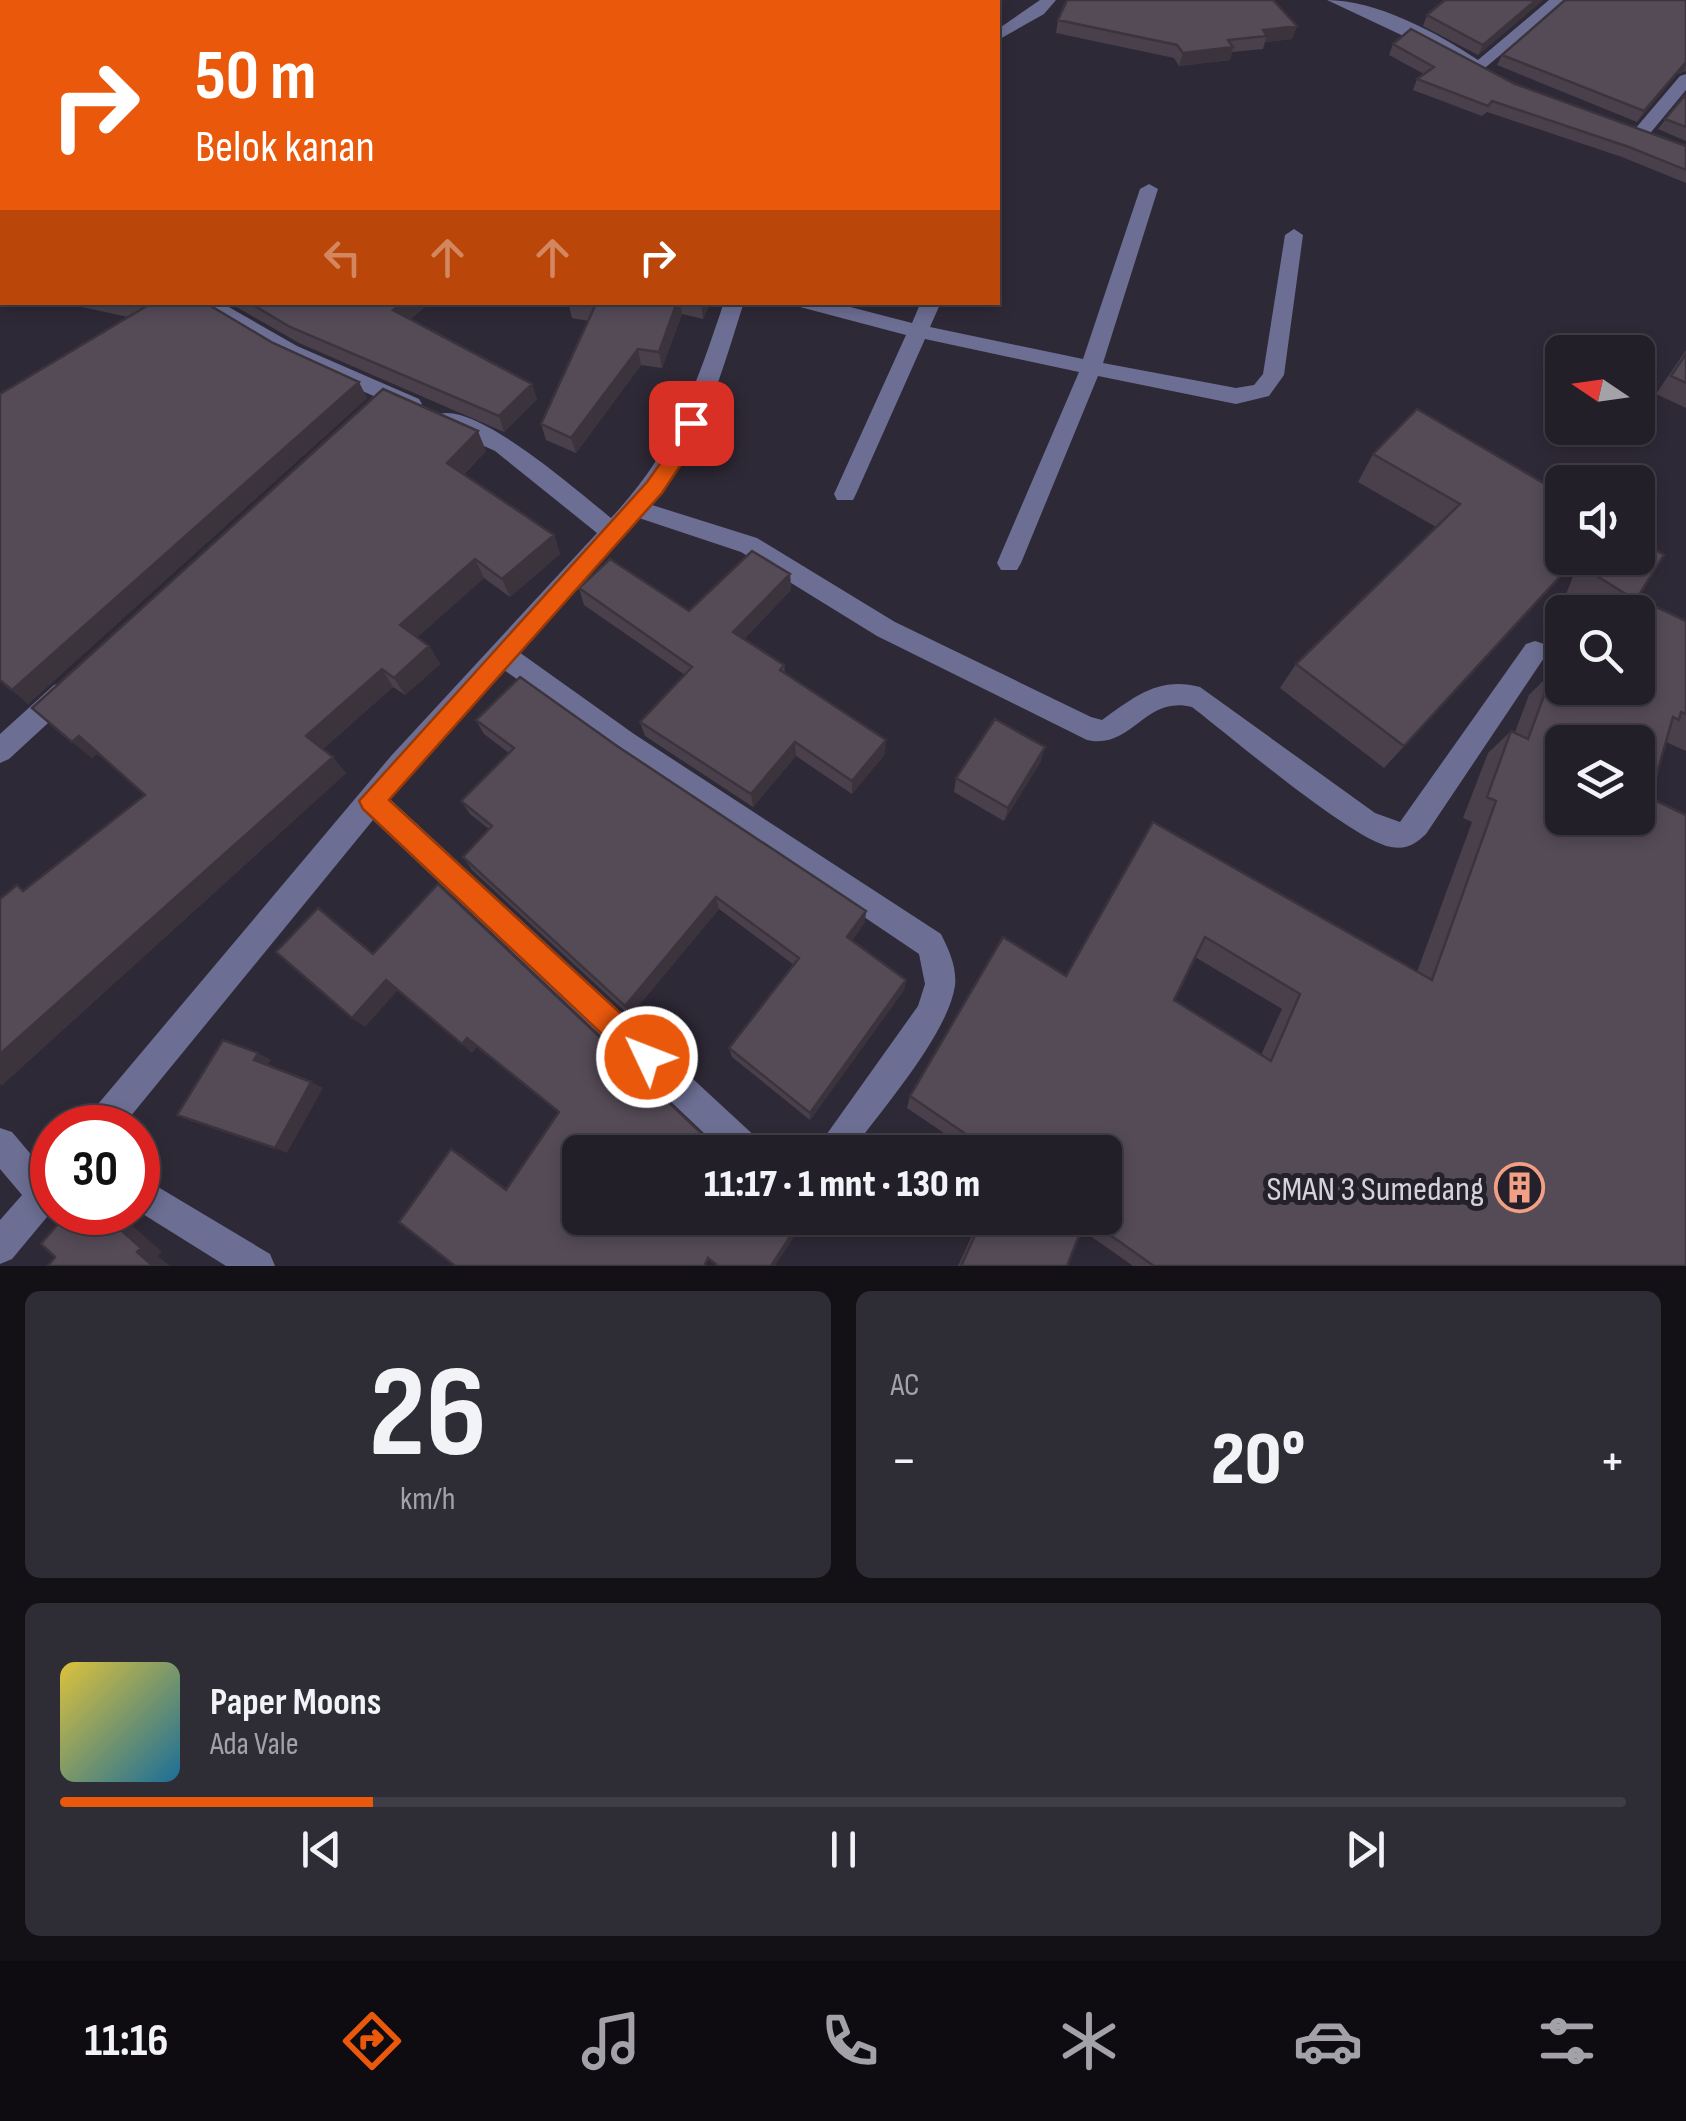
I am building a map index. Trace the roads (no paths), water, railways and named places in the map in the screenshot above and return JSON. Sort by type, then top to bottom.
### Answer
[{"type":"street","points":[[1000,34],[1039,11],[1048,0]]},
{"type":"street","points":[[1335,0],[1402,26],[1486,71],[1558,0]]},
{"type":"street","points":[[1640,132],[1686,79]]},
{"type":"street","points":[[1010,563],[1090,370],[1149,189]]},
{"type":"street","points":[[818,305],[1090,370],[1236,396],[1261,391],[1274,376],[1294,235]]},
{"type":"street","points":[[209,305],[382,401],[503,445],[612,532]]},
{"type":"street","points":[[119,1105],[372,801],[635,508],[678,454],[704,393],[733,305]]},
{"type":"street","points":[[845,494],[930,305]]},
{"type":"street","points":[[635,508],[748,545],[886,629],[1087,728],[1105,732],[1162,692],[1181,691],[1200,698],[1365,822],[1388,834],[1405,835],[1416,826],[1535,652]]},
{"type":"street","points":[[503,655],[624,742],[930,944],[938,959],[940,984],[932,1014],[843,1135]]},
{"type":"street","points":[[0,751],[86,672]]},
{"type":"street","points":[[372,801],[729,1135]]},
{"type":"street","points":[[0,1144],[30,1173]]},
{"type":"street","points":[[160,1206],[258,1266]]},
{"type":"street","points":[[0,1248],[30,1212]]},
{"type":"place","name":"SMAN 3 Sumedang","points":[[1519,1188]]}]
